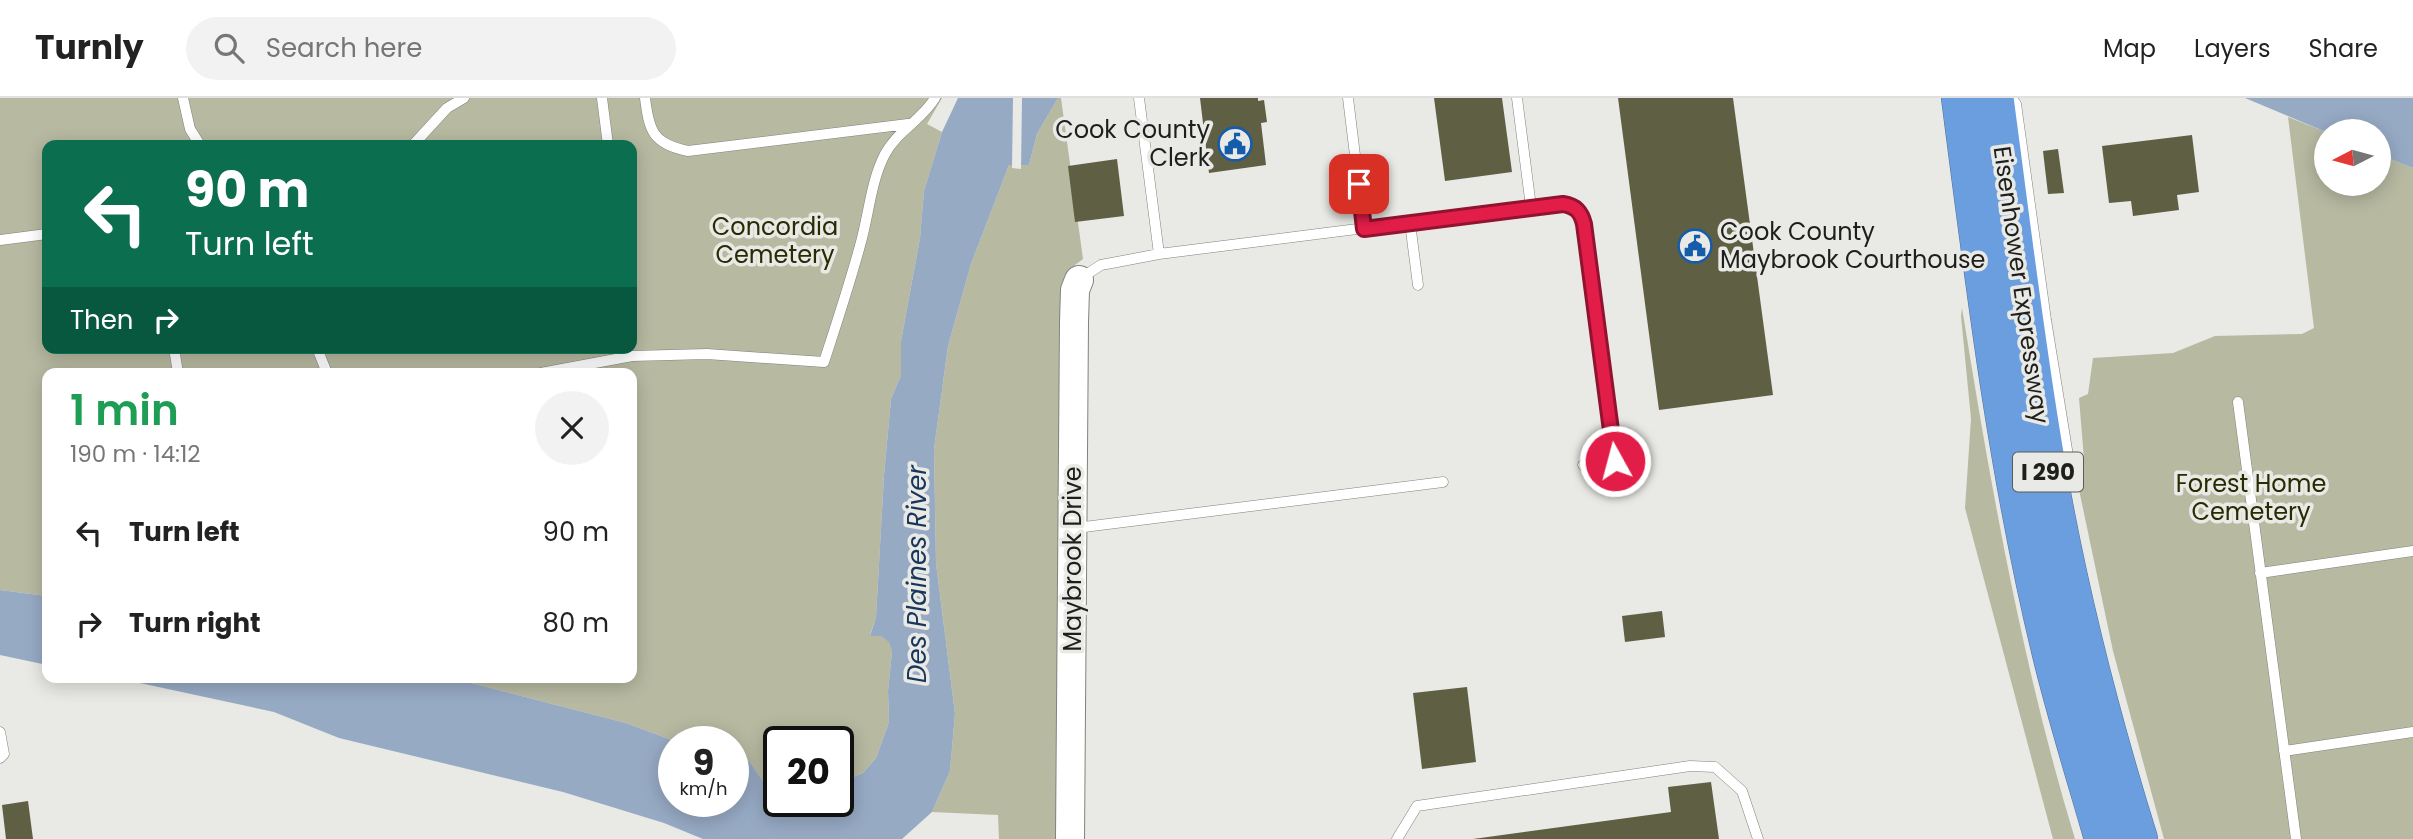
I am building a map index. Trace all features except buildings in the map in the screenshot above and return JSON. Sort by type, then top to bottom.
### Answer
[{"type":"highway","name":"Eisenhower Expressway","points":[[1960,98],[1999,391],[2025,534],[2056,674],[2103,839]]},
{"type":"highway","name":"Eisenhower Expressway","points":[[1995,98],[2045,456],[2096,688],[2140,839]]},
{"type":"street","name":"Maybrook Drive","points":[[1070,839],[1074,322],[1075,290],[1079,279]]},
{"type":"lane","points":[[183,98],[190,129],[197,140]]},
{"type":"lane","points":[[418,140],[447,108],[464,98]]},
{"type":"lane","points":[[602,98],[607,140]]},
{"type":"lane","points":[[645,98],[652,132],[661,142],[688,151],[908,124]]},
{"type":"lane","points":[[637,352],[824,362],[858,251],[878,169],[895,139],[908,124],[926,113],[935,98]]},
{"type":"lane","points":[[1139,98],[1159,254]]},
{"type":"lane","points":[[1348,98],[1364,229]]},
{"type":"lane","points":[[1517,98],[1531,207]]},
{"type":"lane","points":[[2011,98],[2016,104],[2069,462],[2059,526]]},
{"type":"lane","points":[[1079,279],[1101,265],[1159,254],[1531,207],[1563,204],[1574,207],[1582,216],[1615,461],[1583,465]]},
{"type":"lane","points":[[1410,223],[1418,285]]},
{"type":"lane","points":[[0,240],[42,235]]},
{"type":"lane","points":[[563,368],[623,354]]},
{"type":"lane","points":[[2238,402],[2296,839]]},
{"type":"lane","points":[[1073,528],[1443,482]]},
{"type":"lane","points":[[2260,573],[2413,551]]},
{"type":"lane","points":[[0,732],[4,754],[0,758]]},
{"type":"lane","points":[[2284,751],[2413,732]]},
{"type":"lane","points":[[1397,839],[1417,806],[1690,766],[1715,767],[1742,791],[1758,839]]},
{"type":"green space","name":"Concordia Cemetery","points":[[0,98],[942,98],[927,124],[942,132],[924,191],[920,238],[901,341],[901,375],[891,399],[876,617],[870,635],[881,636],[890,642],[892,652],[888,691],[889,722],[876,758],[863,773],[854,777],[854,726],[763,726],[763,781],[749,762],[749,726],[658,726],[658,735],[626,723],[471,683],[637,683],[637,368],[42,368],[42,595],[0,590]]},
{"type":"green space","points":[[1058,98],[1061,98],[1083,259],[1069,274],[1060,839],[999,839],[998,815],[932,812],[950,771],[955,714],[936,563],[934,449],[948,346],[971,264],[1009,165],[1029,165],[1037,134]]},
{"type":"green space","name":"Forest Home Cemetery","points":[[2288,117],[2314,127],[2314,196],[2391,196],[2391,159],[2413,168],[2413,839],[2164,839],[2113,651],[2073,461],[2084,459],[2079,398],[2088,394],[2093,358],[2173,353],[2215,336],[2302,334],[2314,328]]},
{"type":"green space","points":[[1962,308],[1984,442],[2024,642],[2056,774],[2075,839],[2053,839],[1965,508],[1971,419]]},
{"type":"water","name":"Des Plaines River","points":[[958,98],[1058,98],[1037,134],[1029,165],[1009,165],[971,264],[948,346],[934,449],[936,563],[955,714],[950,771],[932,812],[902,839],[703,839],[664,823],[563,792],[339,738],[274,712],[140,683],[471,683],[626,723],[658,735],[658,817],[749,817],[749,762],[763,781],[763,817],[854,817],[854,777],[863,773],[876,758],[889,722],[888,691],[892,652],[889,642],[881,636],[870,636],[876,617],[891,399],[901,375],[901,341],[920,238],[924,191],[942,132]]},
{"type":"water","points":[[2245,98],[2413,98],[2413,168],[2391,159],[2391,119],[2314,119],[2314,127]]},
{"type":"water","points":[[0,590],[42,595],[42,664],[0,655]]},
{"type":"pier","points":[[1013,98],[1022,98],[1021,169],[1012,168]]},
{"type":"place","name":"Cook County Clerk","points":[[1235,144]]},
{"type":"place","name":"Cook County Maybrook Courthouse","points":[[1695,246]]},
{"type":"route","points":[[1359,184],[1364,229],[1563,204],[1578,211],[1584,224],[1615,461]]}]
